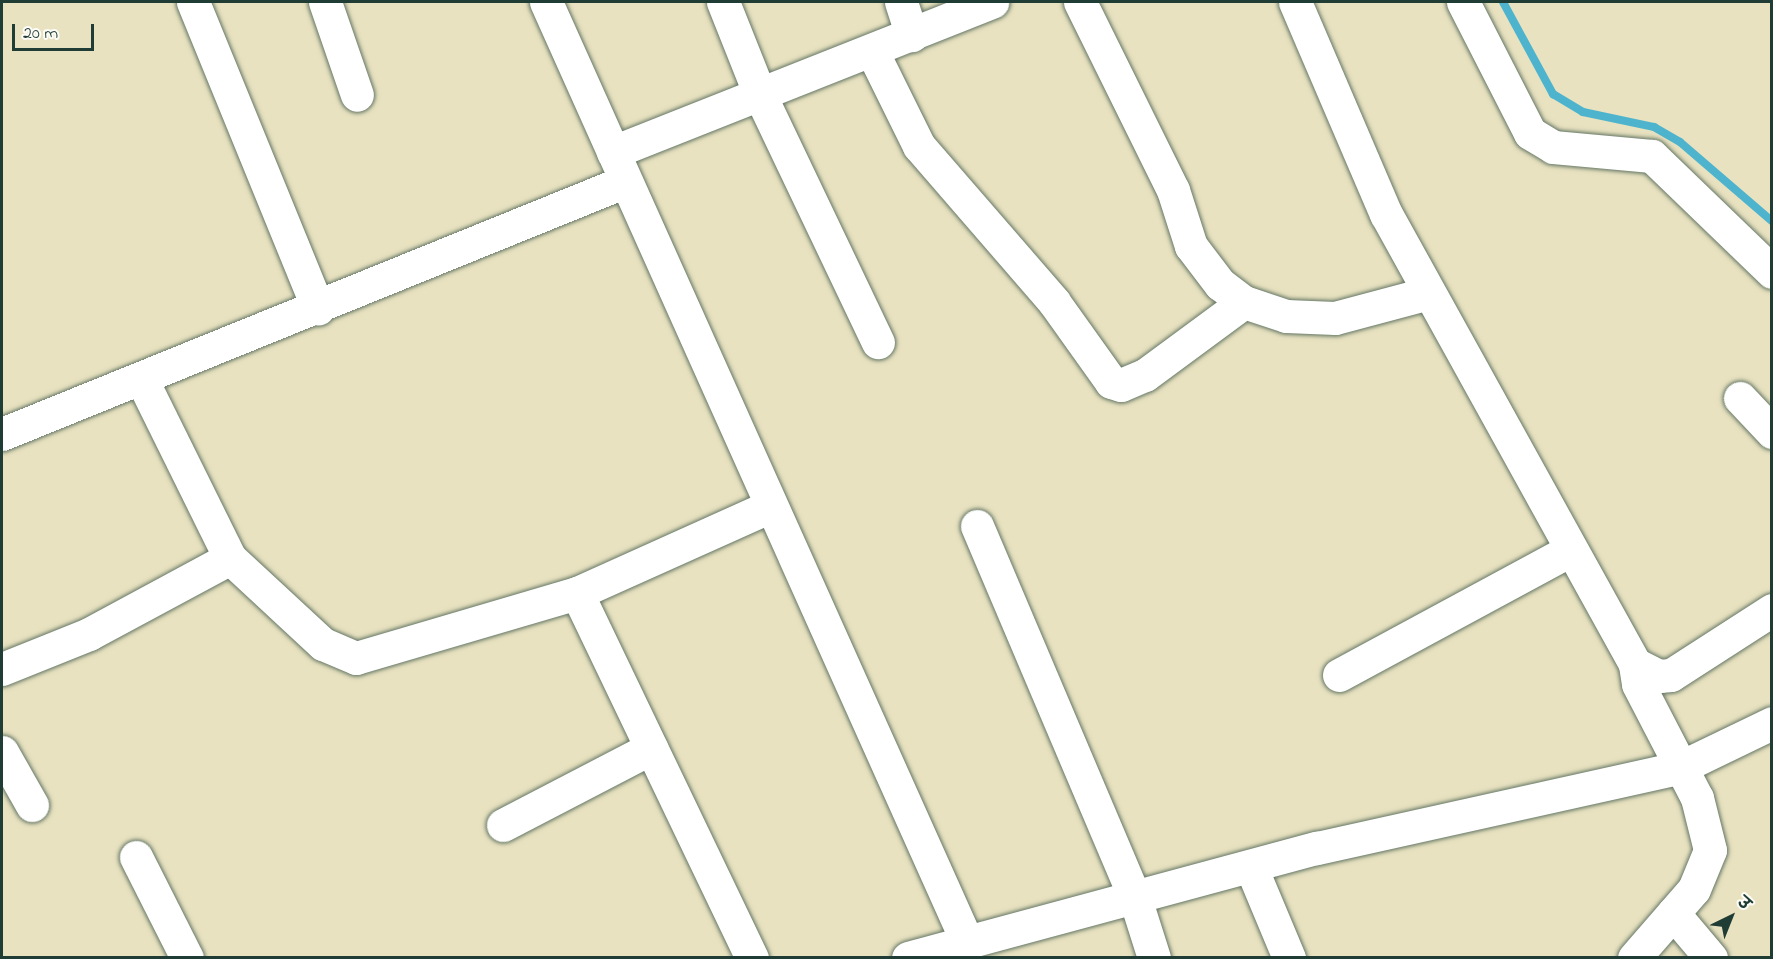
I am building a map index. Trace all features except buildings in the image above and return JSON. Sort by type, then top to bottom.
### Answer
[{"type":"street","points":[[193,2],[318,308]]},
{"type":"street","points":[[325,2],[357,95]]},
{"type":"street","points":[[546,2],[768,507],[968,944]]},
{"type":"street","points":[[723,2],[760,95],[878,342]]},
{"type":"street","points":[[901,2],[912,36]]},
{"type":"street","points":[[2,434],[318,308],[620,166],[760,95],[992,2]]},
{"type":"street","points":[[1080,2],[1173,190],[1191,246],[1220,284],[1244,302],[1286,316],[1335,318],[1429,293]]},
{"type":"street","points":[[1295,2],[1386,214],[1635,664],[1638,684],[1679,768],[1697,798],[1710,850],[1694,889],[1634,957]]},
{"type":"street","points":[[1463,2],[1530,133],[1553,147],[1652,156],[1772,272]]},
{"type":"street","points":[[872,51],[919,146],[1054,302],[1111,382],[1121,385],[1145,375],[1244,302]]},
{"type":"street","points":[[142,380],[230,558],[323,644],[357,658],[576,593],[768,507]]},
{"type":"street","points":[[1740,398],[1772,432]]},
{"type":"street","points":[[977,526],[1135,898],[1154,957]]},
{"type":"street","points":[[1339,675],[1570,550]]},
{"type":"street","points":[[2,669],[89,634],[230,558]]},
{"type":"street","points":[[576,593],[752,957]]},
{"type":"street","points":[[1635,664],[1659,676],[1671,675],[1772,610]]},
{"type":"street","points":[[908,957],[968,944],[1251,867],[1679,768],[1772,723]]},
{"type":"street","points":[[503,825],[651,748]]},
{"type":"street","points":[[2,752],[32,805]]},
{"type":"street","points":[[136,857],[187,957]]},
{"type":"street","points":[[1251,867],[1289,957]]},
{"type":"street","points":[[1673,913],[1711,957]]},
{"type":"waterway","points":[[1503,2],[1553,94],[1583,112],[1654,127],[1680,142],[1772,221]]}]
